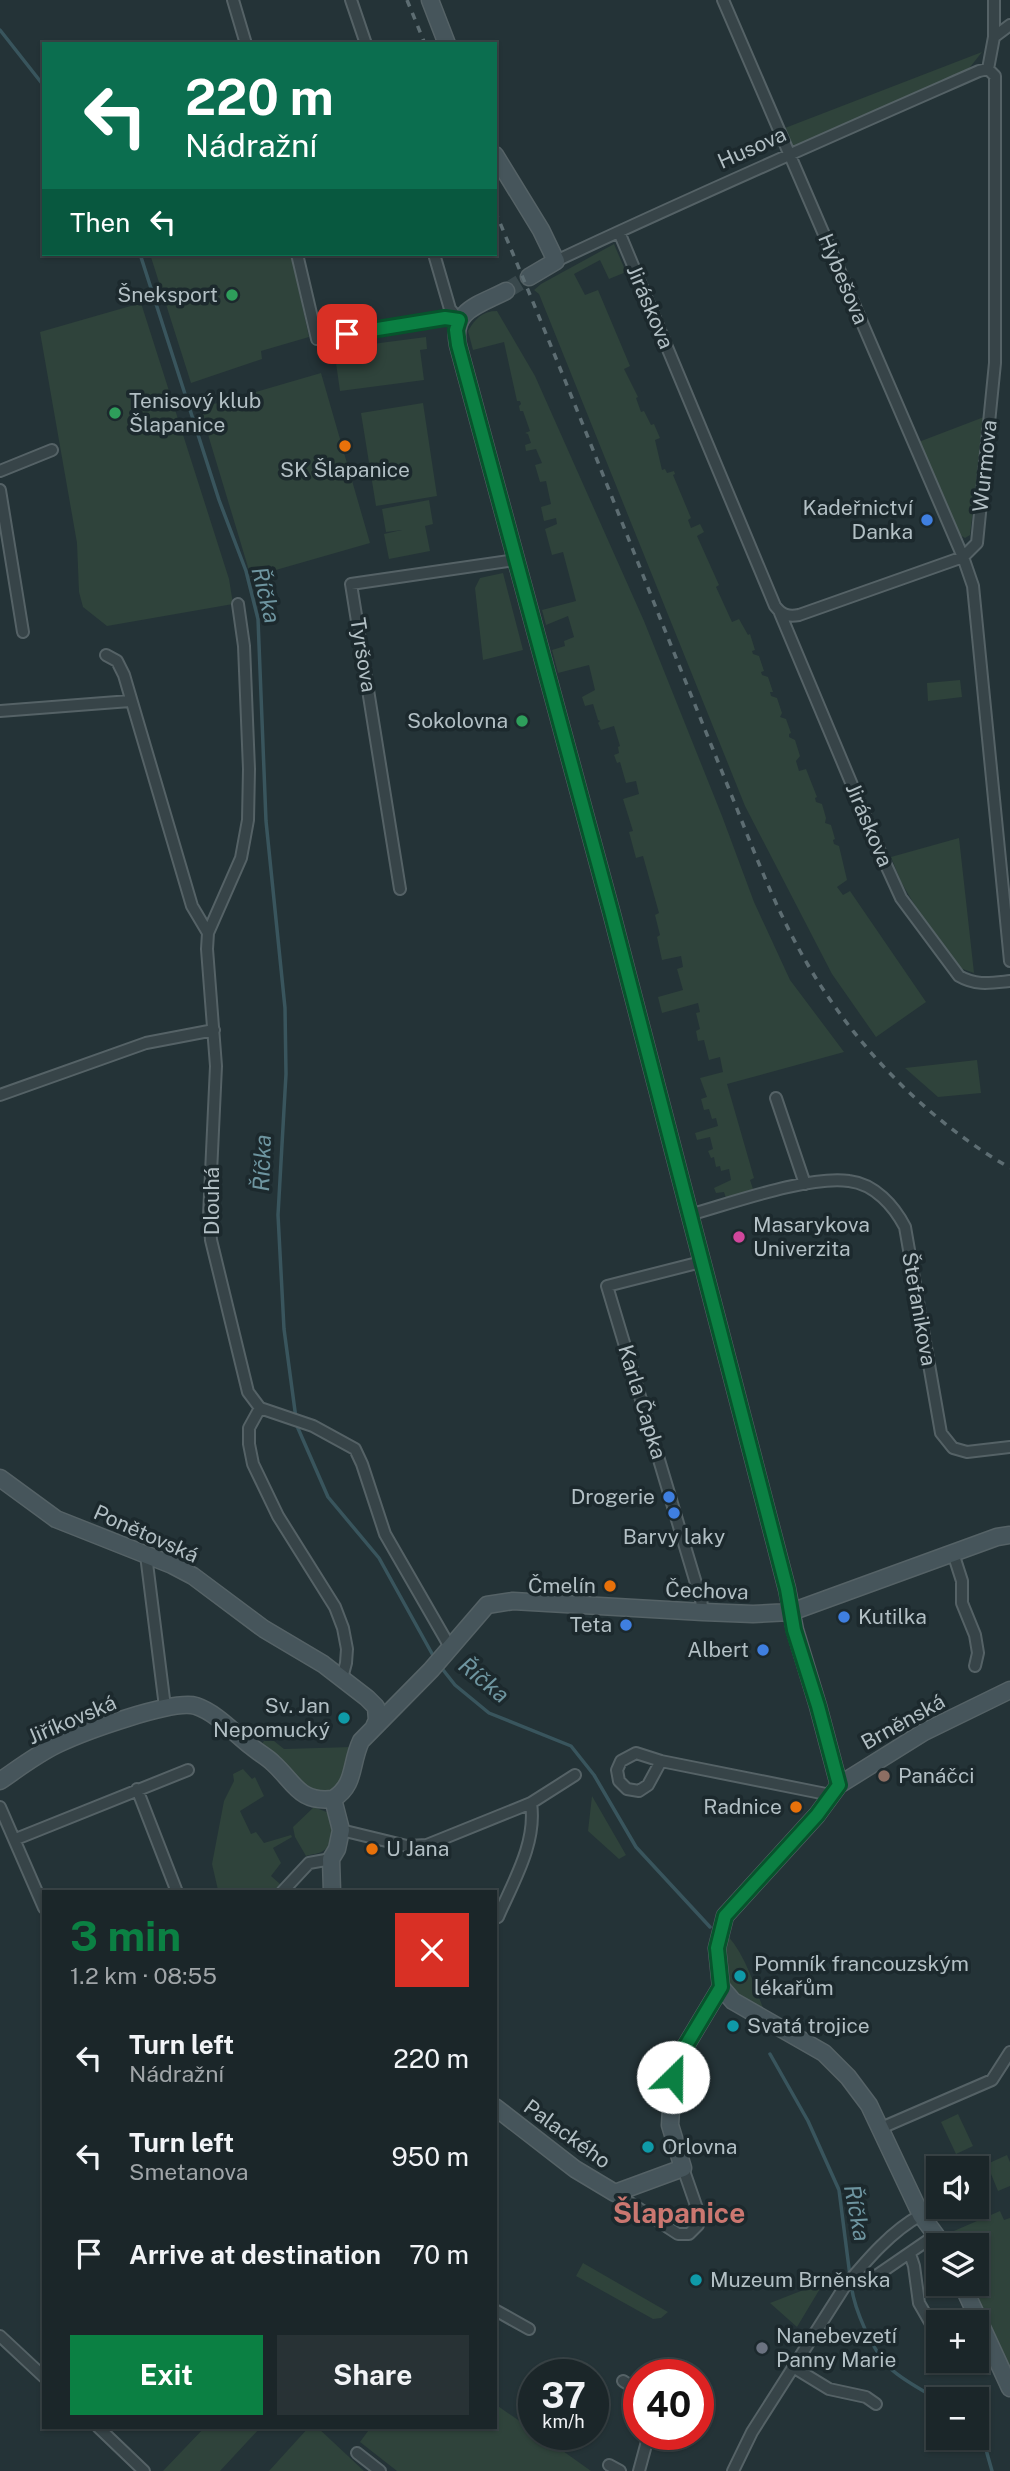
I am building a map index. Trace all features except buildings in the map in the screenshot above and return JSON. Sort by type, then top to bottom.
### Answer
[{"type":"street","points":[[233,0],[245,42]]},
{"type":"street","points":[[351,0],[365,42]]},
{"type":"street","points":[[430,0],[446,42]]},
{"type":"street","name":"Hybešova","points":[[723,0],[963,556],[973,586],[1005,861],[1010,961]]},
{"type":"street","name":"Wurmova","points":[[963,556],[977,543],[996,363],[991,73],[995,37],[994,0]]},
{"type":"street","points":[[995,37],[1010,25]]},
{"type":"street","name":"Husova","points":[[529,277],[556,261],[788,154],[979,71],[991,73]]},
{"type":"street","points":[[497,158],[541,230],[556,261]]},
{"type":"street","name":"Jiráskova","points":[[619,232],[901,898],[959,976],[970,982],[983,984],[1010,981]]},
{"type":"street","points":[[296,256],[317,339],[445,318],[459,320]]},
{"type":"street","points":[[435,256],[450,309],[459,320]]},
{"type":"street","points":[[506,291],[465,313],[456,330],[458,345],[611,911],[835,1790],[661,1761]]},
{"type":"street","points":[[0,471],[52,450]]},
{"type":"street","points":[[0,491],[23,632]]},
{"type":"street","points":[[780,613],[790,617],[799,615],[963,556]]},
{"type":"street","name":"Tyršova","points":[[400,889],[351,584],[515,560]]},
{"type":"street","points":[[208,933],[241,858],[248,820],[249,769],[244,646],[238,604]]},
{"type":"street","name":"Dlouhá","points":[[106,655],[121,668],[192,906],[208,933],[216,1066],[209,1216],[211,1240],[248,1392],[260,1408]]},
{"type":"street","points":[[0,711],[131,701]]},
{"type":"street","points":[[0,1095],[146,1043],[214,1030]]},
{"type":"street","points":[[776,1098],[806,1184]]},
{"type":"street","name":"Štefanikova","points":[[689,1215],[824,1181],[850,1181],[878,1192],[897,1211],[905,1227],[941,1433],[953,1447],[967,1452],[1010,1447]]},
{"type":"street","name":"Karla Čapka","points":[[701,1262],[607,1286],[703,1612]]},
{"type":"street","points":[[374,1727],[377,1720],[376,1707],[349,1684],[347,1648],[335,1607],[266,1493],[253,1464],[249,1429],[260,1408],[313,1426],[355,1449],[385,1534],[448,1651]]},
{"type":"street","name":"Ponětovská","points":[[0,1478],[56,1518],[192,1576],[264,1629],[323,1664],[349,1684]]},
{"type":"street","name":"Čechova","points":[[333,1799],[345,1792],[361,1741],[431,1670],[488,1605],[513,1601],[753,1614],[791,1612],[1010,1535]]},
{"type":"street","points":[[953,1553],[962,1581],[961,1603],[975,1635],[978,1653],[975,1666]]},
{"type":"street","points":[[146,1555],[165,1707],[177,1704],[198,1707],[273,1763],[305,1796],[318,1801],[333,1799],[341,1830],[337,1849],[331,1859],[331,1887]]},
{"type":"street","points":[[349,1684],[368,1696],[382,1699],[394,1698],[411,1689]]},
{"type":"street","name":"Brněnská","points":[[721,1987],[717,1948],[725,1916],[817,1815],[835,1790],[924,1732],[1010,1690]]},
{"type":"street","name":"Jiříkovská","points":[[0,1782],[31,1759],[59,1744],[165,1707]]},
{"type":"street","points":[[16,1839],[188,1770]]},
{"type":"street","points":[[341,1830],[407,1846],[428,1845],[531,1804],[575,1775]]},
{"type":"street","points":[[137,1789],[176,1890]]},
{"type":"street","points":[[498,1917],[528,1846],[533,1815],[531,1804]]},
{"type":"street","points":[[0,1807],[42,1903]]},
{"type":"street","points":[[284,1890],[309,1863],[331,1859]]},
{"type":"street","points":[[615,2193],[678,2234],[689,2234],[698,2225],[700,2217],[670,2125],[673,2077],[676,2062],[721,1987],[733,2001],[824,2053],[848,2077],[869,2105],[921,2215],[933,2233]]},
{"type":"street","points":[[881,2128],[992,2080],[1010,2052]]},
{"type":"street","name":"Palackého","points":[[497,2109],[575,2169],[615,2193]]},
{"type":"street","points":[[615,2193],[683,2168]]},
{"type":"street","points":[[733,2471],[752,2432],[845,2286],[906,2223],[921,2215]]},
{"type":"street","points":[[870,2280],[909,2254],[926,2247]]},
{"type":"street","points":[[909,2254],[914,2266],[919,2303],[926,2315]]},
{"type":"street","points":[[968,2296],[1010,2388]]},
{"type":"street","points":[[497,2312],[529,2329]]},
{"type":"street","points":[[0,2336],[42,2375]]},
{"type":"street","points":[[793,2367],[829,2389],[866,2397],[876,2404]]},
{"type":"street","points":[[100,2429],[145,2471]]},
{"type":"street","points":[[639,2471],[645,2450]]},
{"type":"street","points":[[357,2453],[380,2471]]},
{"type":"street","points":[[609,2465],[620,2471]]},
{"type":"green space","points":[[982,52],[967,71],[793,148],[785,128]]},
{"type":"green space","points":[[614,244],[626,272],[609,279],[600,260],[574,274],[585,295],[598,290],[630,366],[624,369],[638,397],[636,398],[641,412],[644,411],[651,425],[654,424],[660,438],[655,440],[662,470],[665,469],[667,473],[674,471],[673,475],[691,518],[688,520],[691,528],[700,524],[704,532],[697,536],[732,622],[739,619],[748,635],[750,634],[755,650],[752,651],[753,654],[759,656],[764,671],[761,672],[762,675],[768,677],[773,692],[770,692],[771,696],[777,698],[782,713],[780,717],[786,719],[791,733],[789,737],[795,740],[800,756],[796,761],[799,771],[806,769],[817,797],[816,802],[822,804],[825,823],[831,825],[834,844],[839,846],[847,880],[837,887],[843,895],[850,891],[926,1002],[876,1037],[832,974],[745,806],[539,294],[534,290]]},
{"type":"green space","name":"Šneksport","points":[[151,256],[291,256],[309,337],[261,351],[262,359],[191,383]]},
{"type":"green space","points":[[141,303],[229,579],[233,604],[107,626],[83,607],[79,592],[77,543],[40,332]]},
{"type":"green space","points":[[497,311],[535,376],[644,621],[754,902],[790,980],[844,1052],[727,1084],[754,1178],[750,1180],[753,1189],[726,1198],[724,1192],[716,1193],[714,1188],[731,1180],[729,1169],[721,1171],[720,1166],[716,1167],[714,1157],[711,1158],[708,1151],[713,1149],[710,1137],[697,1140],[695,1133],[718,1126],[709,1109],[704,1110],[701,1099],[707,1097],[700,1078],[723,1072],[720,1057],[709,1060],[704,1040],[698,1041],[698,1003],[662,1013],[658,997],[683,990],[677,969],[683,967],[681,956],[662,960],[655,915],[659,913],[643,856],[636,858],[629,832],[633,831],[623,799],[639,794],[636,781],[626,783],[620,762],[617,763],[614,755],[619,753],[620,746],[614,726],[601,730],[593,704],[585,706],[582,697],[595,690],[589,665],[558,673],[552,650],[565,646],[564,641],[574,637],[568,616],[546,625],[542,610],[576,601],[563,552],[552,555],[545,529],[557,524],[556,518],[544,521],[541,507],[551,504],[546,481],[540,482],[535,465],[542,463],[536,449],[526,451],[525,445],[531,443],[525,433],[530,431],[523,411],[520,411],[520,401],[517,401],[504,342],[473,350],[468,331],[480,316]]},
{"type":"green space","points":[[426,337],[427,349],[420,350],[424,380],[340,391],[334,349]]},
{"type":"green space","points":[[321,373],[370,543],[251,577],[200,408]]},
{"type":"green space","points":[[423,403],[437,496],[376,506],[361,413]]},
{"type":"green space","points":[[984,417],[970,535],[965,538],[958,534],[916,443]]},
{"type":"green space","points":[[429,500],[433,524],[425,526],[430,551],[389,559],[384,534],[402,530],[386,532],[382,509]]},
{"type":"green space","points":[[503,573],[523,650],[483,660],[475,588],[480,578]]},
{"type":"green space","points":[[960,680],[962,697],[928,701],[927,683]]},
{"type":"green space","points":[[959,838],[974,973],[960,968],[923,919],[901,882],[891,857]]},
{"type":"green space","points":[[977,1060],[981,1093],[938,1097],[905,1068]]},
{"type":"green space","points":[[264,1741],[274,1741],[284,1749],[352,1747],[346,1775],[331,1793],[311,1794],[260,1746]]},
{"type":"green space","points":[[243,1769],[252,1779],[255,1777],[264,1796],[240,1811],[251,1834],[256,1832],[264,1843],[291,1835],[292,1837],[273,1848],[281,1863],[271,1876],[280,1884],[275,1890],[218,1890],[212,1864],[224,1801],[234,1781],[233,1774]]},
{"type":"green space","points":[[592,1796],[626,1855],[619,1859],[588,1831]]},
{"type":"green space","points":[[314,1807],[329,1813],[331,1838],[323,1851],[306,1856],[295,1837],[293,1827]]},
{"type":"green space","points":[[728,1936],[744,1961],[763,2008],[741,1999],[727,1981],[724,1959]]},
{"type":"green space","points":[[958,2114],[973,2146],[956,2154],[941,2122]]},
{"type":"green space","points":[[1007,2155],[1010,2162],[1010,2186],[998,2191],[989,2163]]},
{"type":"green space","points":[[1000,2211],[1004,2220],[1010,2218],[1010,2376],[989,2329],[989,2310],[981,2310],[974,2296],[989,2296],[989,2233],[949,2233],[982,2219],[989,2219],[989,2216]]},
{"type":"green space","points":[[583,2263],[668,2312],[661,2318],[653,2319],[576,2276]]},
{"type":"green space","points":[[824,2282],[797,2327],[770,2303]]},
{"type":"green space","points":[[497,2405],[518,2420],[518,2450],[561,2450],[591,2471],[397,2471],[360,2442],[370,2429],[497,2429]]},
{"type":"green space","points":[[203,2429],[259,2429],[220,2471],[163,2471]]},
{"type":"green space","points":[[307,2429],[319,2429],[364,2471],[269,2471]]},
{"type":"waterway","name":"Říčka","points":[[0,30],[42,83]]},
{"type":"waterway","name":"Říčka","points":[[141,256],[219,500],[246,571],[258,619],[266,821],[285,1008],[286,1074],[278,1215],[284,1329],[297,1426],[328,1497],[379,1558],[435,1659]]},
{"type":"waterway","name":"Říčka","points":[[440,1666],[455,1685],[489,1713],[571,1746],[594,1775],[636,1847],[710,1927]]},
{"type":"waterway","name":"Říčka","points":[[770,2054],[808,2121],[839,2190],[850,2276]]},
{"type":"waterway","name":"Říčka","points":[[851,2284],[865,2329],[877,2352],[891,2369],[926,2393]]},
{"type":"waterway","name":"Říčka","points":[[986,2450],[992,2471]]},
{"type":"tunnel","points":[[506,291],[529,277]]},
{"type":"railway","points":[[407,0],[424,42]]},
{"type":"railway","points":[[497,216],[758,860],[800,951],[841,1015],[890,1074],[947,1125],[1010,1168]]},
{"type":"place","name":"Šneksport","points":[[232,295]]},
{"type":"place","name":"Tenisový klub Šlapanice","points":[[115,413]]},
{"type":"place","name":"SK Šlapanice","points":[[345,446]]},
{"type":"place","name":"Kadeřnictví Danka","points":[[927,520]]},
{"type":"place","name":"Sokolovna","points":[[522,721]]},
{"type":"place","name":"Masarykova Univerzita","points":[[739,1237]]},
{"type":"place","name":"Drogerie","points":[[669,1497]]},
{"type":"place","name":"Barvy laky","points":[[674,1513]]},
{"type":"place","name":"Čmelín","points":[[610,1586]]},
{"type":"place","name":"Kutilka","points":[[844,1617]]},
{"type":"place","name":"Teta","points":[[626,1625]]},
{"type":"place","name":"Albert","points":[[763,1650]]},
{"type":"place","name":"Sv. Jan Nepomucký","points":[[344,1718]]},
{"type":"place","name":"Panáčci","points":[[884,1776]]},
{"type":"place","name":"Radnice","points":[[796,1807]]},
{"type":"place","name":"U Jana","points":[[372,1849]]},
{"type":"place","name":"Pomník francouzským lékařům","points":[[740,1976]]},
{"type":"place","name":"Svatá trojice","points":[[733,2026]]},
{"type":"place","name":"Orlovna","points":[[648,2147]]},
{"type":"place","name":"Muzeum Brněnska","points":[[696,2280]]},
{"type":"place","name":"Nanebevzetí Panny Marie","points":[[762,2348]]},
{"type":"district","name":"Šlapanice","points":[[679,2213]]},
{"type":"route","points":[[347,334],[445,318],[459,320],[456,330],[458,345],[611,911],[787,1589],[794,1630],[839,1785],[817,1815],[725,1916],[717,1948],[721,1987],[676,2062],[673,2077]]}]
